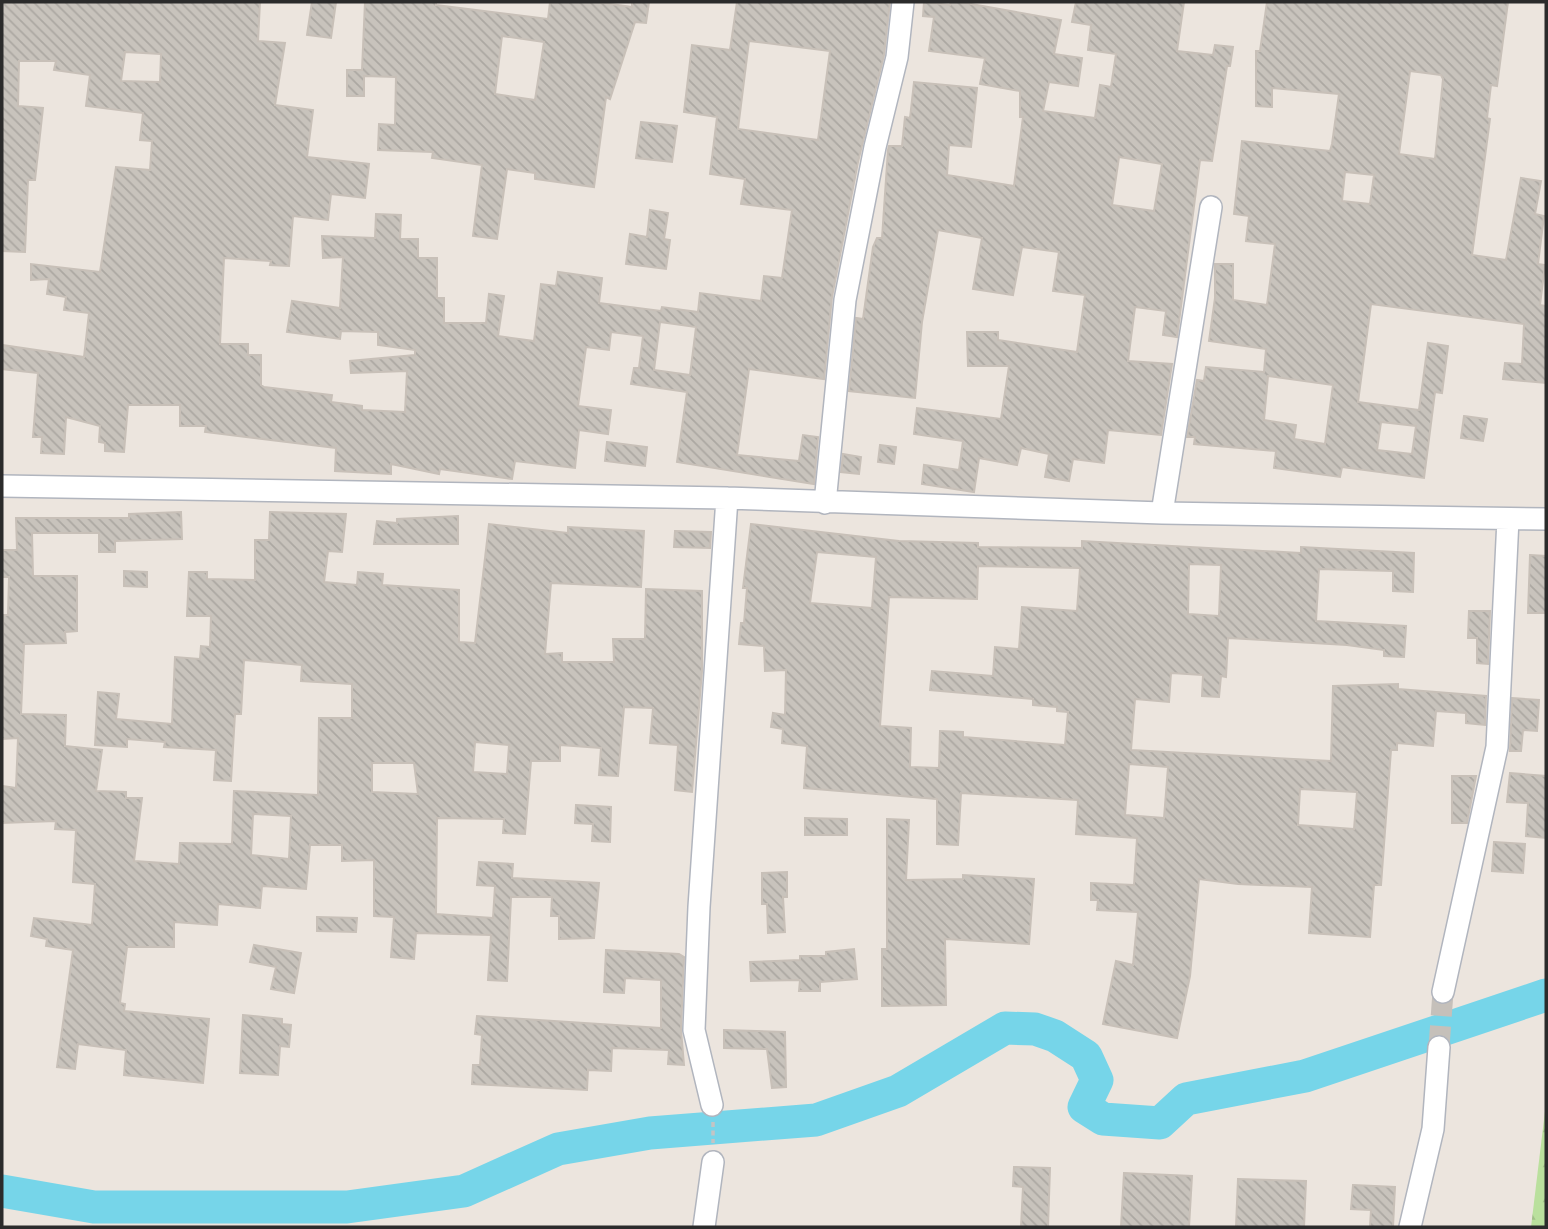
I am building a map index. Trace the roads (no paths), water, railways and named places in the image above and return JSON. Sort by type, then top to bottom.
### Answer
[{"type":"street","points":[[825,503],[845,300],[875,147],[897,57],[903,2]]},
{"type":"street","points":[[1161,513],[1211,207]]},
{"type":"street","points":[[2,486],[727,498],[1161,513],[1546,519]]},
{"type":"street","points":[[712,1105],[694,1030],[727,498]]},
{"type":"street","points":[[1443,992],[1497,747],[1508,519]]},
{"type":"street","points":[[1410,1227],[1433,1129],[1439,1046]]},
{"type":"street","points":[[704,1227],[713,1162]]},
{"type":"waterway","points":[[2,1191],[94,1207],[347,1207],[464,1191],[558,1149],[650,1133],[816,1120],[898,1091],[1005,1028],[1035,1029],[1055,1036],[1086,1056],[1097,1080],[1084,1107],[1103,1119],[1160,1123],[1186,1099],[1305,1076],[1546,995]]},
{"type":"tunnel","points":[[1439,1047],[1443,992]]}]
